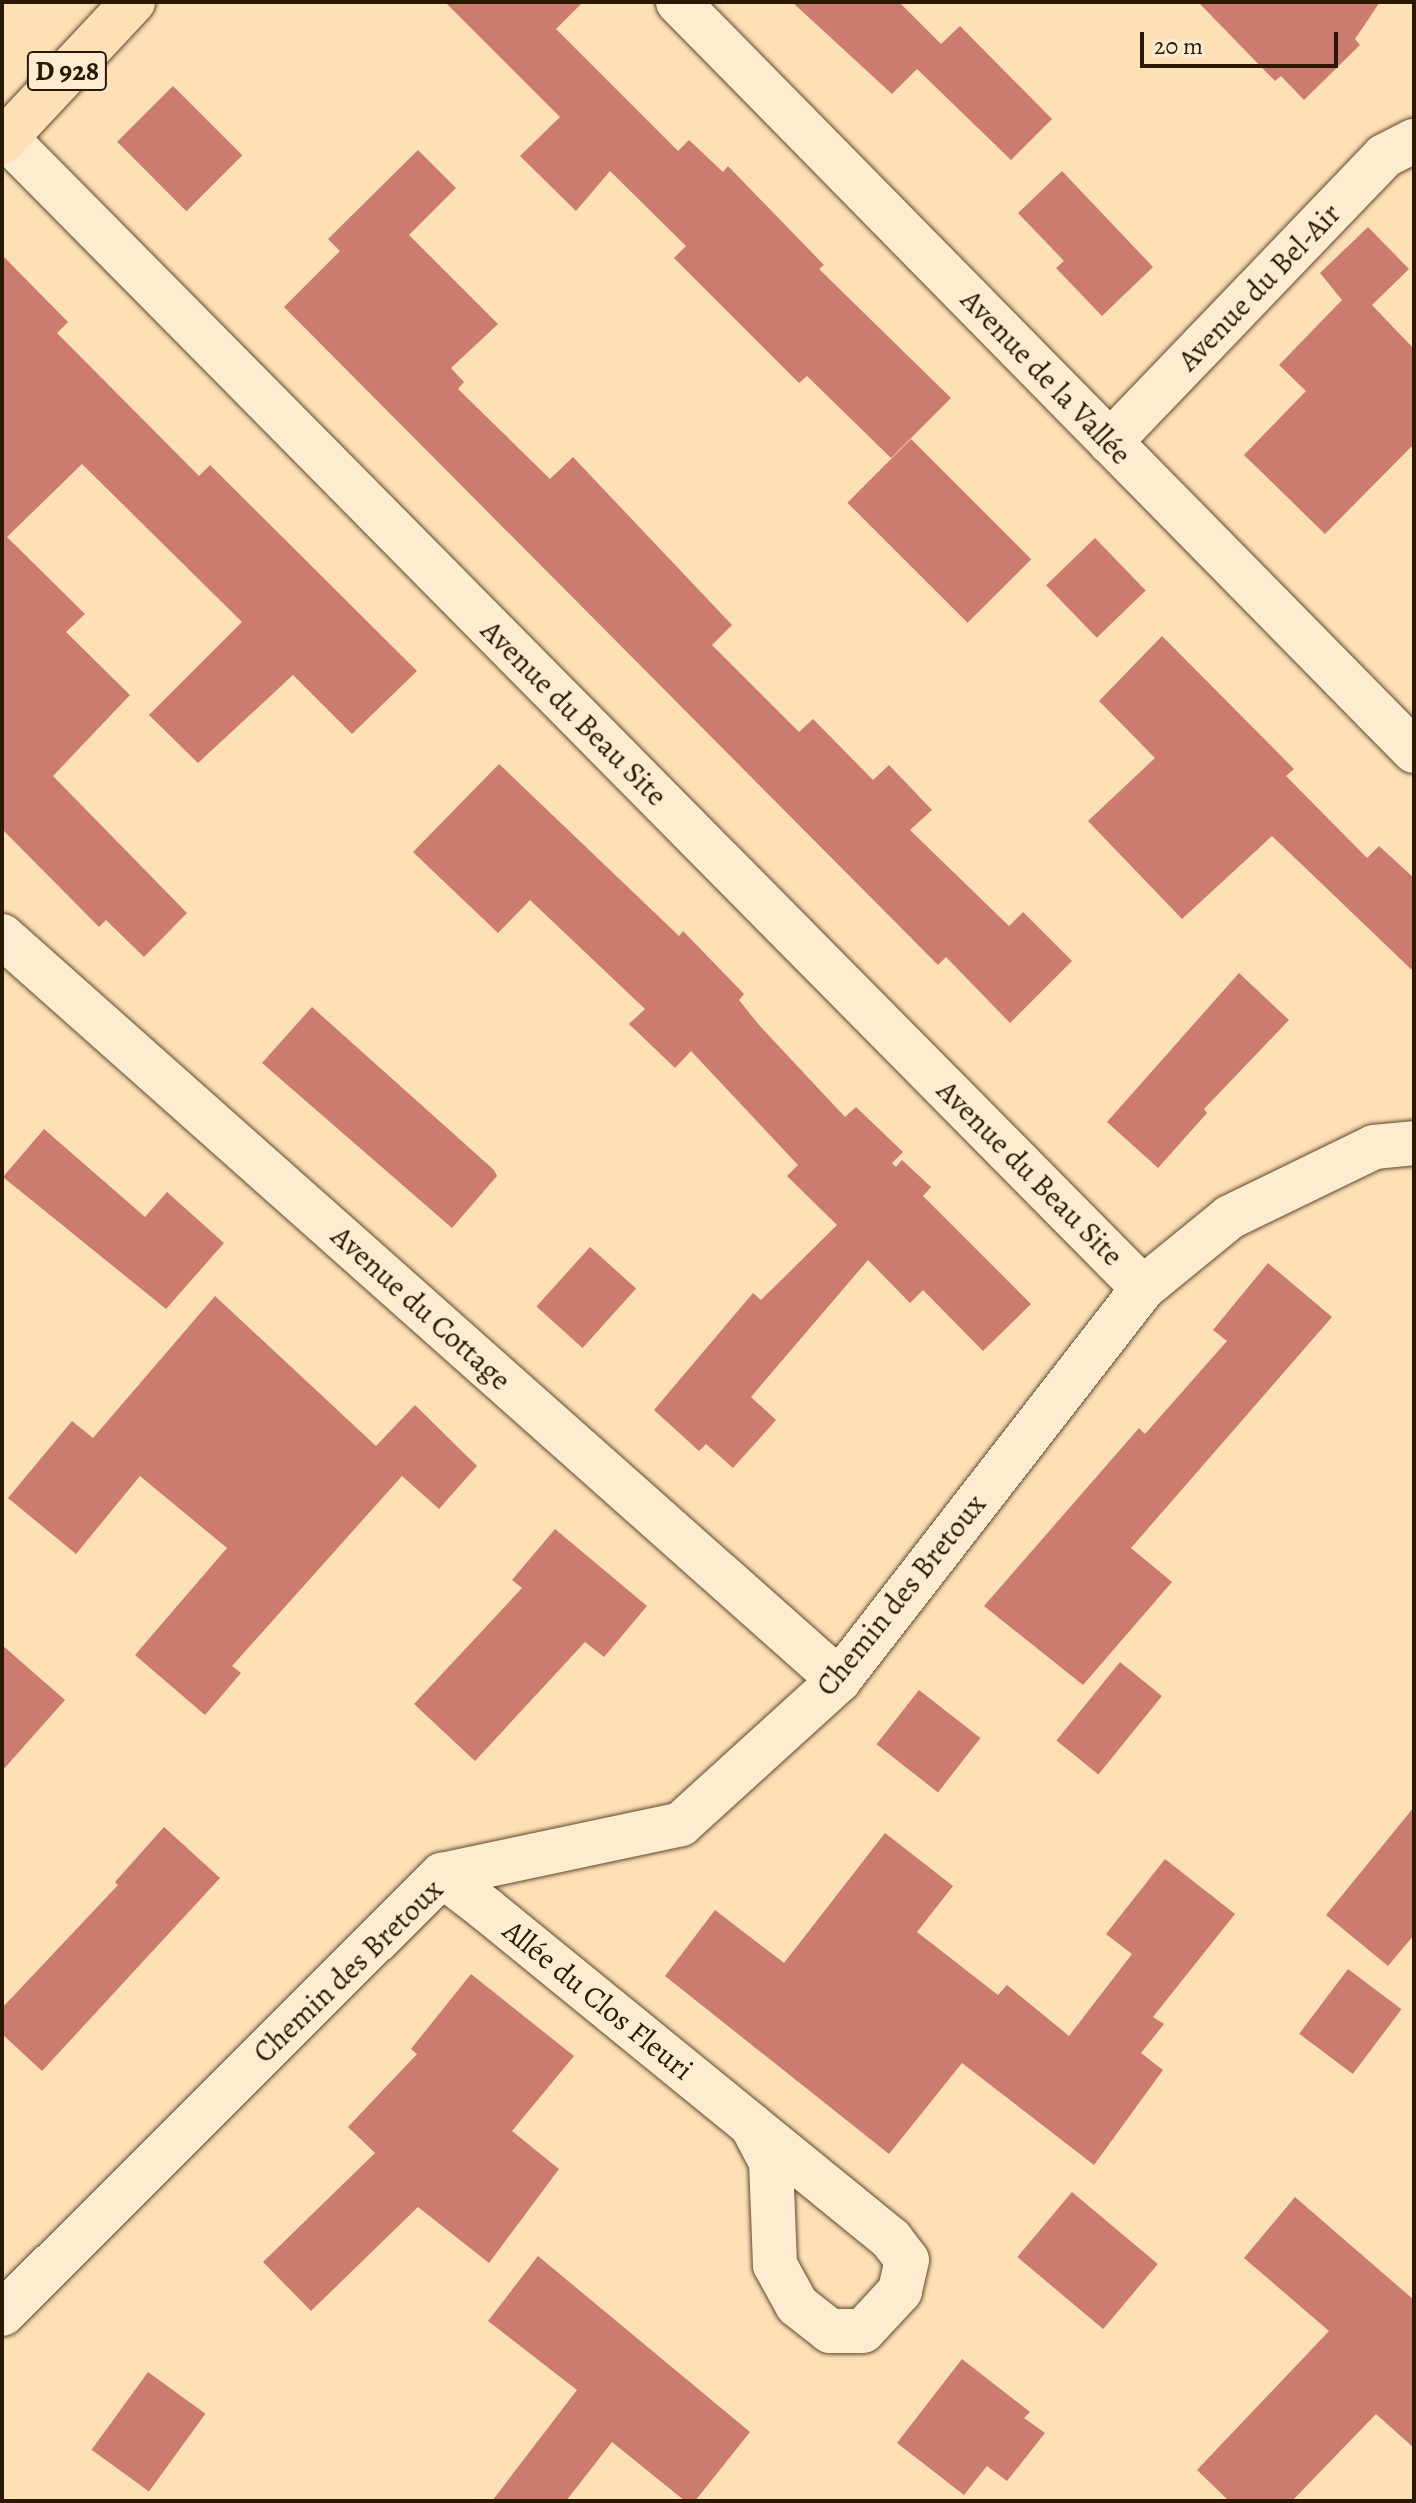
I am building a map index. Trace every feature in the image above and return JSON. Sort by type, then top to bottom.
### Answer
[{"type":"main road","name":"D 928","points":[[4,140],[133,2]]},
{"type":"street","name":"Avenue de la Vallée","points":[[678,2],[1414,751]]},
{"type":"street","name":"Avenue du Beau Site","points":[[4,140],[1143,1288]]},
{"type":"street","name":"Avenue du Bel-Air","points":[[1110,442],[1384,156],[1414,141]]},
{"type":"street","name":"Avenue du Cottage","points":[[2,936],[839,1680]]},
{"type":"street","name":"Chemin des Bretoux","points":[[2,2314],[442,1875],[681,1824],[839,1680],[1143,1288],[1230,1217],[1374,1147],[1414,1143]]},
{"type":"street","name":"Allée du Clos Fleuri","points":[[442,1875],[752,2126],[891,2239],[907,2260],[900,2291],[863,2331],[830,2331],[797,2305],[775,2265],[771,2162],[752,2126]]},
{"type":"building","points":[[445,2],[583,2],[556,29],[678,151],[689,140],[723,172],[728,166],[824,265],[819,269],[951,398],[891,458],[807,376],[799,383],[674,258],[686,246],[610,171],[576,211],[520,156],[560,117]]},
{"type":"building","points":[[792,2],[899,2],[941,44],[960,26],[1052,119],[1011,160],[917,69],[892,94]]},
{"type":"building","points":[[1198,2],[1380,2],[1355,39],[1360,45],[1304,100],[1281,76],[1275,81]]},
{"type":"building","points":[[173,86],[242,155],[186,211],[117,142]]},
{"type":"building","points":[[418,150],[456,188],[409,235],[498,324],[451,368],[464,382],[458,389],[550,479],[573,457],[732,625],[712,645],[799,732],[813,719],[873,780],[889,765],[932,810],[910,830],[1009,926],[1023,912],[1072,961],[1010,1023],[946,957],[938,965],[284,307],[340,251],[328,239]]},
{"type":"building","points":[[1062,171],[1153,267],[1102,316],[1056,268],[1064,261],[1018,213]]},
{"type":"building","points":[[1368,227],[1409,269],[1372,305],[1414,349],[1414,444],[1325,534],[1244,455],[1306,391],[1279,365],[1342,300],[1320,273]]},
{"type":"building","points":[[2,255],[68,322],[57,333],[199,476],[210,465],[417,671],[352,734],[293,675],[198,763],[149,715],[242,622],[82,464],[7,537],[85,614],[66,632],[130,695],[53,776],[187,913],[144,957],[106,920],[99,927],[2,829]]},
{"type":"building","points":[[911,439],[1031,559],[968,623],[847,503]]},
{"type":"building","points":[[1095,538],[1146,591],[1097,638],[1046,585]]},
{"type":"building","points":[[1162,636],[1294,769],[1286,776],[1367,858],[1379,846],[1414,878],[1414,972],[1272,836],[1182,919],[1088,821],[1155,758],[1099,701]]},
{"type":"building","points":[[499,764],[679,936],[683,931],[744,994],[739,1000],[759,1025],[845,1117],[856,1107],[903,1152],[892,1163],[896,1167],[902,1160],[931,1187],[923,1196],[1031,1304],[983,1351],[923,1290],[910,1303],[868,1260],[751,1397],[776,1420],[733,1468],[706,1444],[699,1451],[654,1410],[753,1293],[761,1300],[837,1225],[787,1176],[798,1165],[691,1051],[675,1068],[629,1024],[645,1009],[530,900],[498,933],[413,852]]},
{"type":"building","points":[[1239,973],[1289,1020],[1204,1109],[1207,1113],[1158,1168],[1107,1122]]},
{"type":"building","points":[[312,1007],[494,1170],[497,1176],[452,1228],[262,1063]]},
{"type":"building","points":[[44,1129],[145,1217],[167,1192],[224,1243],[166,1309],[3,1177]]},
{"type":"building","points":[[590,1247],[636,1288],[583,1348],[536,1306]]},
{"type":"building","points":[[1268,1263],[1332,1317],[1131,1548],[1172,1582],[1083,1685],[984,1606],[1139,1428],[1145,1434],[1227,1341],[1213,1330]]},
{"type":"building","points":[[215,1296],[376,1446],[415,1405],[477,1466],[439,1509],[402,1476],[232,1666],[241,1673],[205,1715],[135,1655],[227,1548],[140,1476],[76,1554],[8,1498],[72,1421],[93,1438]]},
{"type":"building","points":[[555,1529],[647,1606],[604,1657],[585,1642],[475,1761],[414,1704],[522,1588],[512,1580]]},
{"type":"building","points":[[2,1645],[65,1700],[2,1771]]},
{"type":"building","points":[[1120,1662],[1162,1696],[1098,1774],[1056,1740]]},
{"type":"building","points":[[919,1690],[980,1738],[938,1792],[877,1744]]},
{"type":"building","points":[[1414,1807],[1414,1935],[1388,1966],[1326,1915]]},
{"type":"building","points":[[164,1827],[220,1878],[42,2071],[2,2034],[2,2008],[118,1885],[115,1882]]},
{"type":"building","points":[[885,1833],[953,1886],[917,1932],[998,1995],[1007,1985],[1069,2036],[1132,1954],[1106,1934],[1165,1859],[1235,1914],[1153,2017],[1164,2024],[1141,2053],[1163,2070],[1094,2165],[962,2063],[889,2154],[665,1976],[715,1910],[784,1963]]},
{"type":"building","points":[[1348,1969],[1402,2009],[1353,2074],[1299,2034]]},
{"type":"building","points":[[471,1974],[574,2056],[512,2131],[559,2169],[489,2263],[418,2207],[311,2311],[263,2262],[375,2153],[348,2127],[417,2054],[411,2049]]},
{"type":"building","points":[[1072,2192],[1158,2264],[1103,2329],[1017,2257]]},
{"type":"building","points":[[1295,2197],[1414,2300],[1414,2448],[1376,2414],[1292,2501],[1229,2501],[1197,2470],[1329,2331],[1244,2258]]},
{"type":"building","points":[[538,2256],[750,2432],[695,2501],[685,2501],[612,2442],[566,2501],[492,2501],[577,2390],[488,2321]]},
{"type":"building","points":[[962,2359],[1030,2412],[1024,2418],[1045,2433],[1007,2481],[987,2466],[964,2495],[897,2443]]},
{"type":"building","points":[[148,2372],[205,2414],[149,2491],[92,2450]]}]
